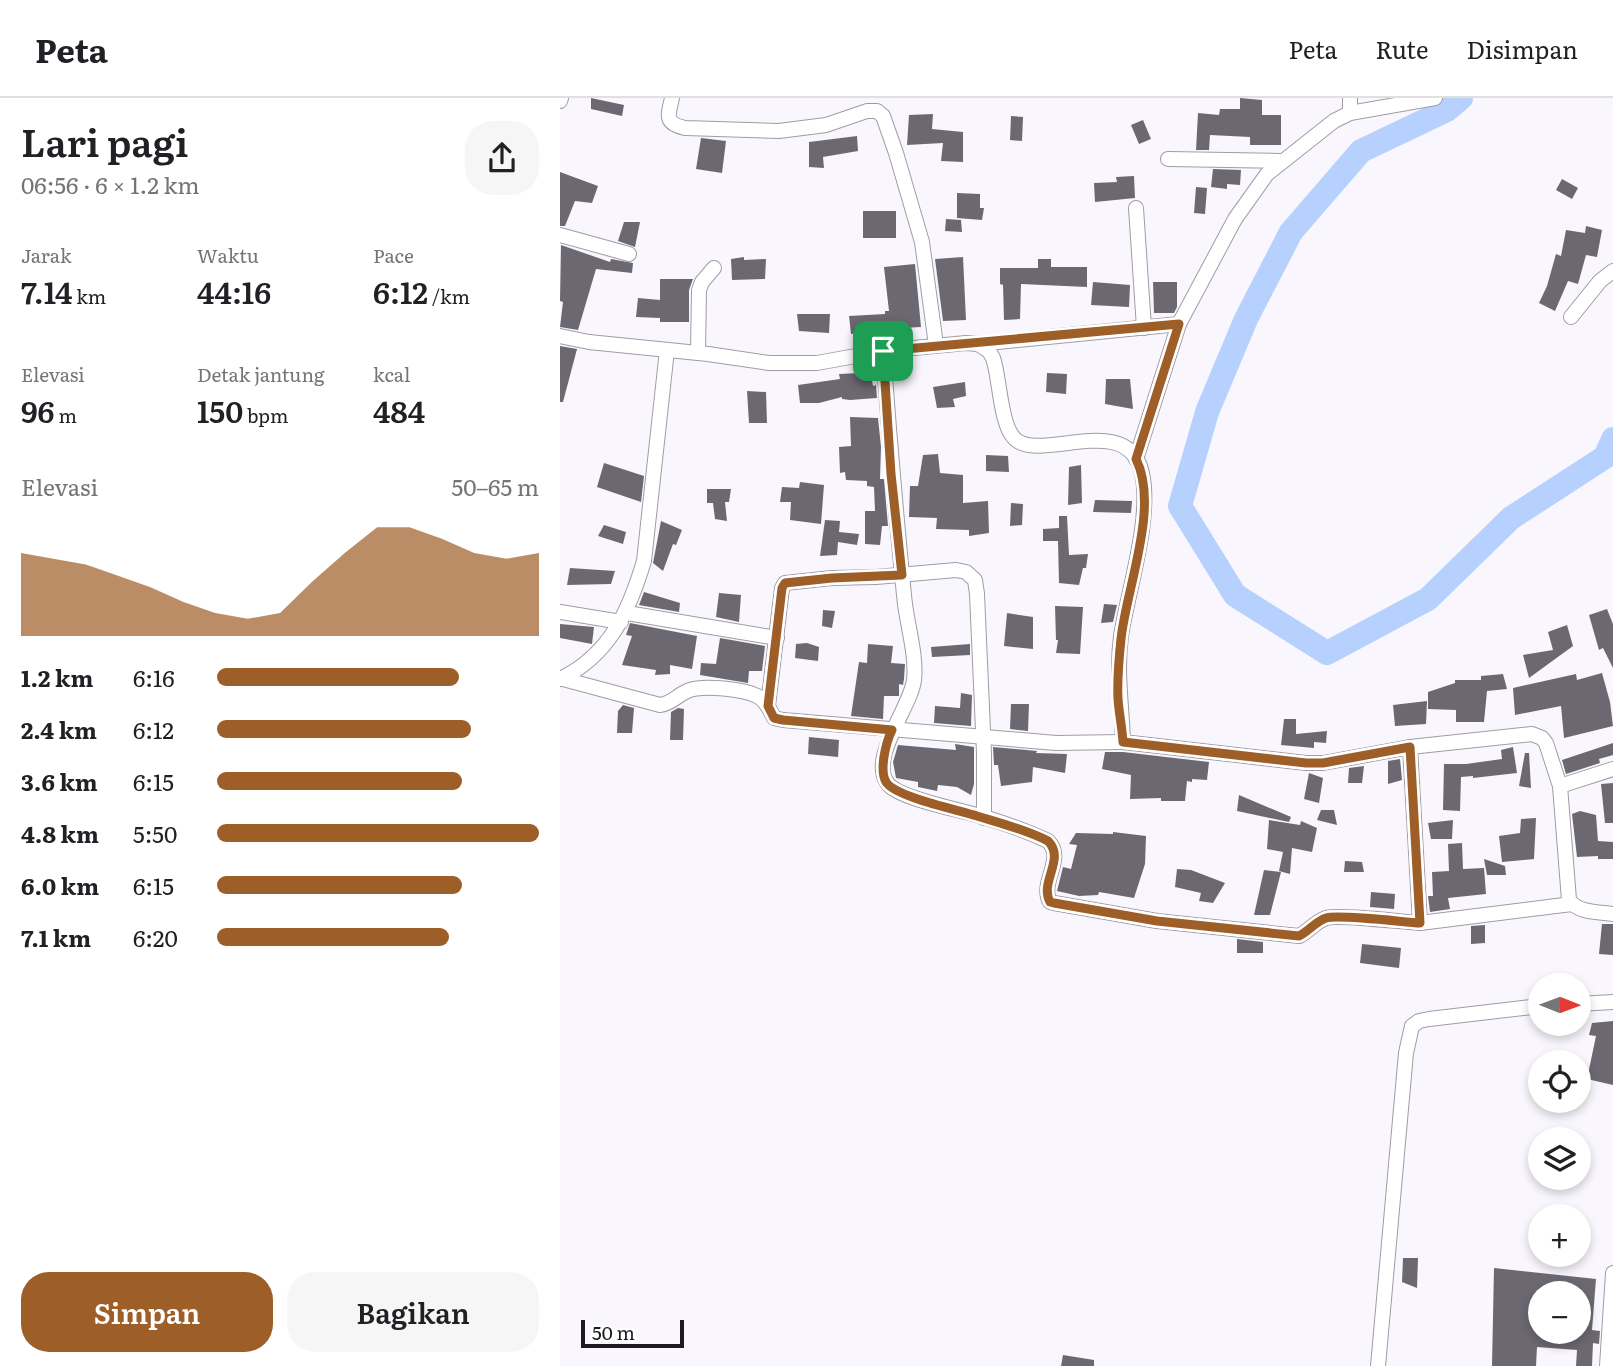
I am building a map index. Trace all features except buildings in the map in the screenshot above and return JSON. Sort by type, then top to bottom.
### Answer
[{"type":"street","points":[[672,98],[668,115],[670,121],[685,128],[779,131],[826,125],[867,111],[877,111],[883,116],[922,242],[936,345]]},
{"type":"street","points":[[1136,459],[1179,324],[1235,219],[1267,174],[1350,105],[1435,98]]},
{"type":"street","points":[[1168,159],[1281,161]]},
{"type":"street","points":[[1136,208],[1144,328]]},
{"type":"street","points":[[560,235],[629,254]]},
{"type":"street","points":[[698,353],[699,290],[714,268]]},
{"type":"street","points":[[1572,317],[1600,281],[1613,271]]},
{"type":"street","points":[[560,336],[589,342],[769,363],[805,363],[936,345],[978,344],[1179,324]]},
{"type":"street","points":[[978,344],[989,351],[993,358],[1006,420],[1014,438],[1035,445],[1098,441],[1115,444],[1128,450],[1136,459],[1142,474],[1142,522],[1121,638],[1118,698],[1123,742]]},
{"type":"street","points":[[561,679],[587,662],[614,635],[624,617],[645,561],[667,350]]},
{"type":"street","points":[[883,351],[891,474],[914,676],[909,699],[888,737],[884,767],[887,783],[894,789],[1041,837],[1052,845],[1055,860],[1046,893],[1050,902],[1157,921],[1299,936],[1328,916],[1420,923],[1572,904]]},
{"type":"street","points":[[768,706],[782,588],[785,583],[956,570],[966,572],[975,580],[984,736],[984,818]]},
{"type":"street","points":[[560,612],[624,617],[777,638]]},
{"type":"street","points":[[561,679],[660,705],[665,705],[688,690],[706,687],[756,695],[768,706],[774,718],[783,720],[1056,743],[1123,742],[1306,763],[1323,763],[1410,747],[1532,734],[1546,743],[1560,786],[1567,895],[1572,904],[1581,910],[1613,914]]},
{"type":"street","points":[[1410,747],[1420,923]]},
{"type":"street","points":[[1560,786],[1613,769]]},
{"type":"street","points":[[1591,1003],[1613,1002]]},
{"type":"street","points":[[1378,1366],[1406,1053],[1412,1026],[1429,1019],[1528,1007]]},
{"type":"street","points":[[1607,1366],[1613,1273]]},
{"type":"waterway","points":[[1461,98],[1447,110],[1361,151],[1291,232],[1246,319],[1207,412],[1180,506],[1235,595],[1327,653],[1428,599],[1511,518],[1605,457],[1613,439]]},
{"type":"route","points":[[1179,324],[1136,459],[1142,474],[1142,522],[1121,638],[1118,698],[1123,742],[1306,763],[1323,763],[1410,747],[1420,923],[1328,916],[1299,936],[1157,921],[1050,902],[1046,893],[1055,860],[1052,845],[1041,837],[894,789],[887,783],[884,767],[888,737],[892,730],[774,718],[768,706],[782,588],[785,583],[902,575],[891,474],[883,351],[1179,324]]}]
